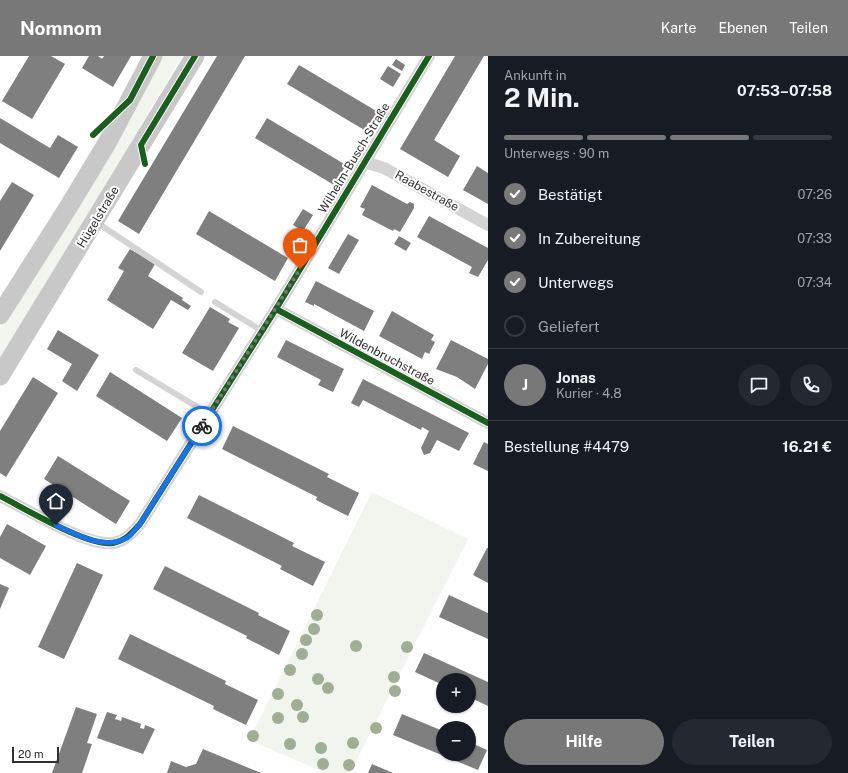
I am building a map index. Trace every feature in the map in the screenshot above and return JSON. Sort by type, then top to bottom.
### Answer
[{"type":"main road","points":[[0,315],[96,162],[153,56]]},
{"type":"main road","name":"Hügelstraße","points":[[0,376],[96,222],[195,56]]},
{"type":"street","name":"Wilhelm-Busch-Straße","points":[[0,496],[70,532],[100,543],[113,543],[128,537],[140,524],[276,309],[429,56]]},
{"type":"street","name":"Raabestraße","points":[[364,162],[384,168],[488,225]]},
{"type":"street","name":"Wildenbruchstraße","points":[[276,309],[488,424]]},
{"type":"lane","points":[[96,222],[202,292]]},
{"type":"lane","points":[[215,302],[262,331]]},
{"type":"lane","points":[[136,370],[209,414]]},
{"type":"shaded area","points":[[159,56],[182,56],[141,125],[122,165],[0,363],[0,328],[96,171]]},
{"type":"shaded area","points":[[372,492],[468,539],[350,773],[326,773],[249,740]]},
{"type":"building","points":[[29,56],[51,56],[65,64],[32,119],[2,101]]},
{"type":"building","points":[[89,56],[98,56],[102,59],[104,56],[131,56],[113,87],[82,68]]},
{"type":"building","points":[[217,56],[245,56],[139,234],[118,221]]},
{"type":"building","points":[[455,56],[484,56],[434,140],[460,156],[448,177],[400,149]]},
{"type":"building","points":[[396,59],[405,65],[402,71],[392,65]]},
{"type":"building","points":[[299,65],[378,112],[366,131],[287,84]]},
{"type":"building","points":[[388,66],[401,74],[393,87],[380,79]]},
{"type":"building","points":[[0,118],[50,148],[58,135],[78,147],[59,178],[0,143]]},
{"type":"building","points":[[267,118],[346,165],[334,185],[255,138]]},
{"type":"building","points":[[477,166],[488,173],[488,204],[463,190]]},
{"type":"building","points":[[12,182],[34,195],[0,251],[0,201]]},
{"type":"building","points":[[372,185],[407,204],[410,202],[414,204],[414,208],[400,232],[394,229],[393,231],[362,215],[365,209],[360,207]]},
{"type":"building","points":[[303,209],[313,215],[303,231],[293,225]]},
{"type":"building","points":[[209,211],[288,258],[275,281],[196,234]]},
{"type":"building","points":[[429,216],[488,248],[488,260],[478,277],[469,273],[472,267],[417,237]]},
{"type":"building","points":[[348,234],[359,240],[339,274],[328,268]]},
{"type":"building","points":[[399,236],[411,243],[406,251],[394,244]]},
{"type":"building","points":[[130,249],[155,264],[148,276],[183,298],[182,300],[191,306],[188,310],[171,300],[153,329],[107,300],[124,271],[118,268]]},
{"type":"building","points":[[316,281],[374,311],[364,331],[314,304],[314,306],[305,302]]},
{"type":"building","points":[[210,307],[230,319],[228,322],[239,328],[213,371],[182,353]]},
{"type":"building","points":[[392,311],[434,335],[431,340],[435,342],[429,354],[425,352],[422,359],[379,336]]},
{"type":"building","points":[[58,330],[99,355],[77,391],[62,381],[72,364],[47,349]]},
{"type":"building","points":[[286,340],[344,369],[333,392],[318,385],[321,380],[277,357]]},
{"type":"building","points":[[451,340],[488,359],[488,364],[475,389],[457,377],[436,369]]},
{"type":"building","points":[[110,372],[182,418],[167,441],[96,396]]},
{"type":"building","points":[[33,377],[58,393],[6,477],[0,473],[0,431]]},
{"type":"building","points":[[363,379],[469,433],[459,451],[437,440],[430,453],[424,455],[421,448],[429,431],[422,427],[421,430],[363,400],[359,407],[351,403]]},
{"type":"building","points":[[233,426],[329,474],[327,477],[359,493],[348,516],[316,500],[317,497],[222,449]]},
{"type":"building","points":[[484,442],[488,444],[488,471],[473,464]]},
{"type":"building","points":[[58,456],[130,501],[116,524],[44,479]]},
{"type":"building","points":[[199,495],[294,543],[292,546],[325,562],[313,586],[280,569],[282,566],[187,518]]},
{"type":"building","points":[[7,524],[46,546],[30,575],[0,558],[0,537]]},
{"type":"building","points":[[488,548],[488,583],[473,575]]},
{"type":"building","points":[[77,563],[103,575],[64,659],[38,647]]},
{"type":"building","points":[[165,566],[259,613],[258,615],[290,631],[279,655],[246,638],[247,636],[153,589]]},
{"type":"building","points":[[0,584],[9,588],[0,609]]},
{"type":"building","points":[[449,595],[488,613],[488,639],[439,617]]},
{"type":"building","points":[[130,634],[226,681],[225,684],[258,700],[246,725],[213,709],[214,706],[118,659]]},
{"type":"building","points":[[424,653],[468,673],[436,673],[436,682],[415,672]]},
{"type":"building","points":[[476,677],[488,682],[488,706],[476,700]]},
{"type":"building","points":[[76,707],[97,714],[87,743],[92,744],[82,773],[52,773]]},
{"type":"building","points":[[107,712],[117,715],[115,719],[121,721],[122,717],[141,724],[140,728],[144,729],[145,725],[155,729],[143,754],[97,738]]},
{"type":"building","points":[[402,714],[436,728],[436,753],[393,735]]},
{"type":"building","points":[[476,745],[487,750],[478,770],[456,761],[476,761]]},
{"type":"building","points":[[203,749],[261,773],[167,773],[171,761],[186,767],[196,764]]},
{"type":"building","points":[[372,764],[393,773],[368,773]]},
{"type":"cycle path","points":[[93,135],[130,100],[153,56]]},
{"type":"cycle path","points":[[145,164],[141,145],[195,56]]},
{"type":"cycle path","points":[[0,496],[56,526],[102,543],[117,542],[128,536],[140,524],[276,309],[429,56]]},
{"type":"cycle path","points":[[276,309],[488,423]]},
{"type":"way so far","points":[[202,426],[300,269]]},
{"type":"route","points":[[56,525],[100,543],[113,543],[128,537],[140,524],[202,426]]}]
